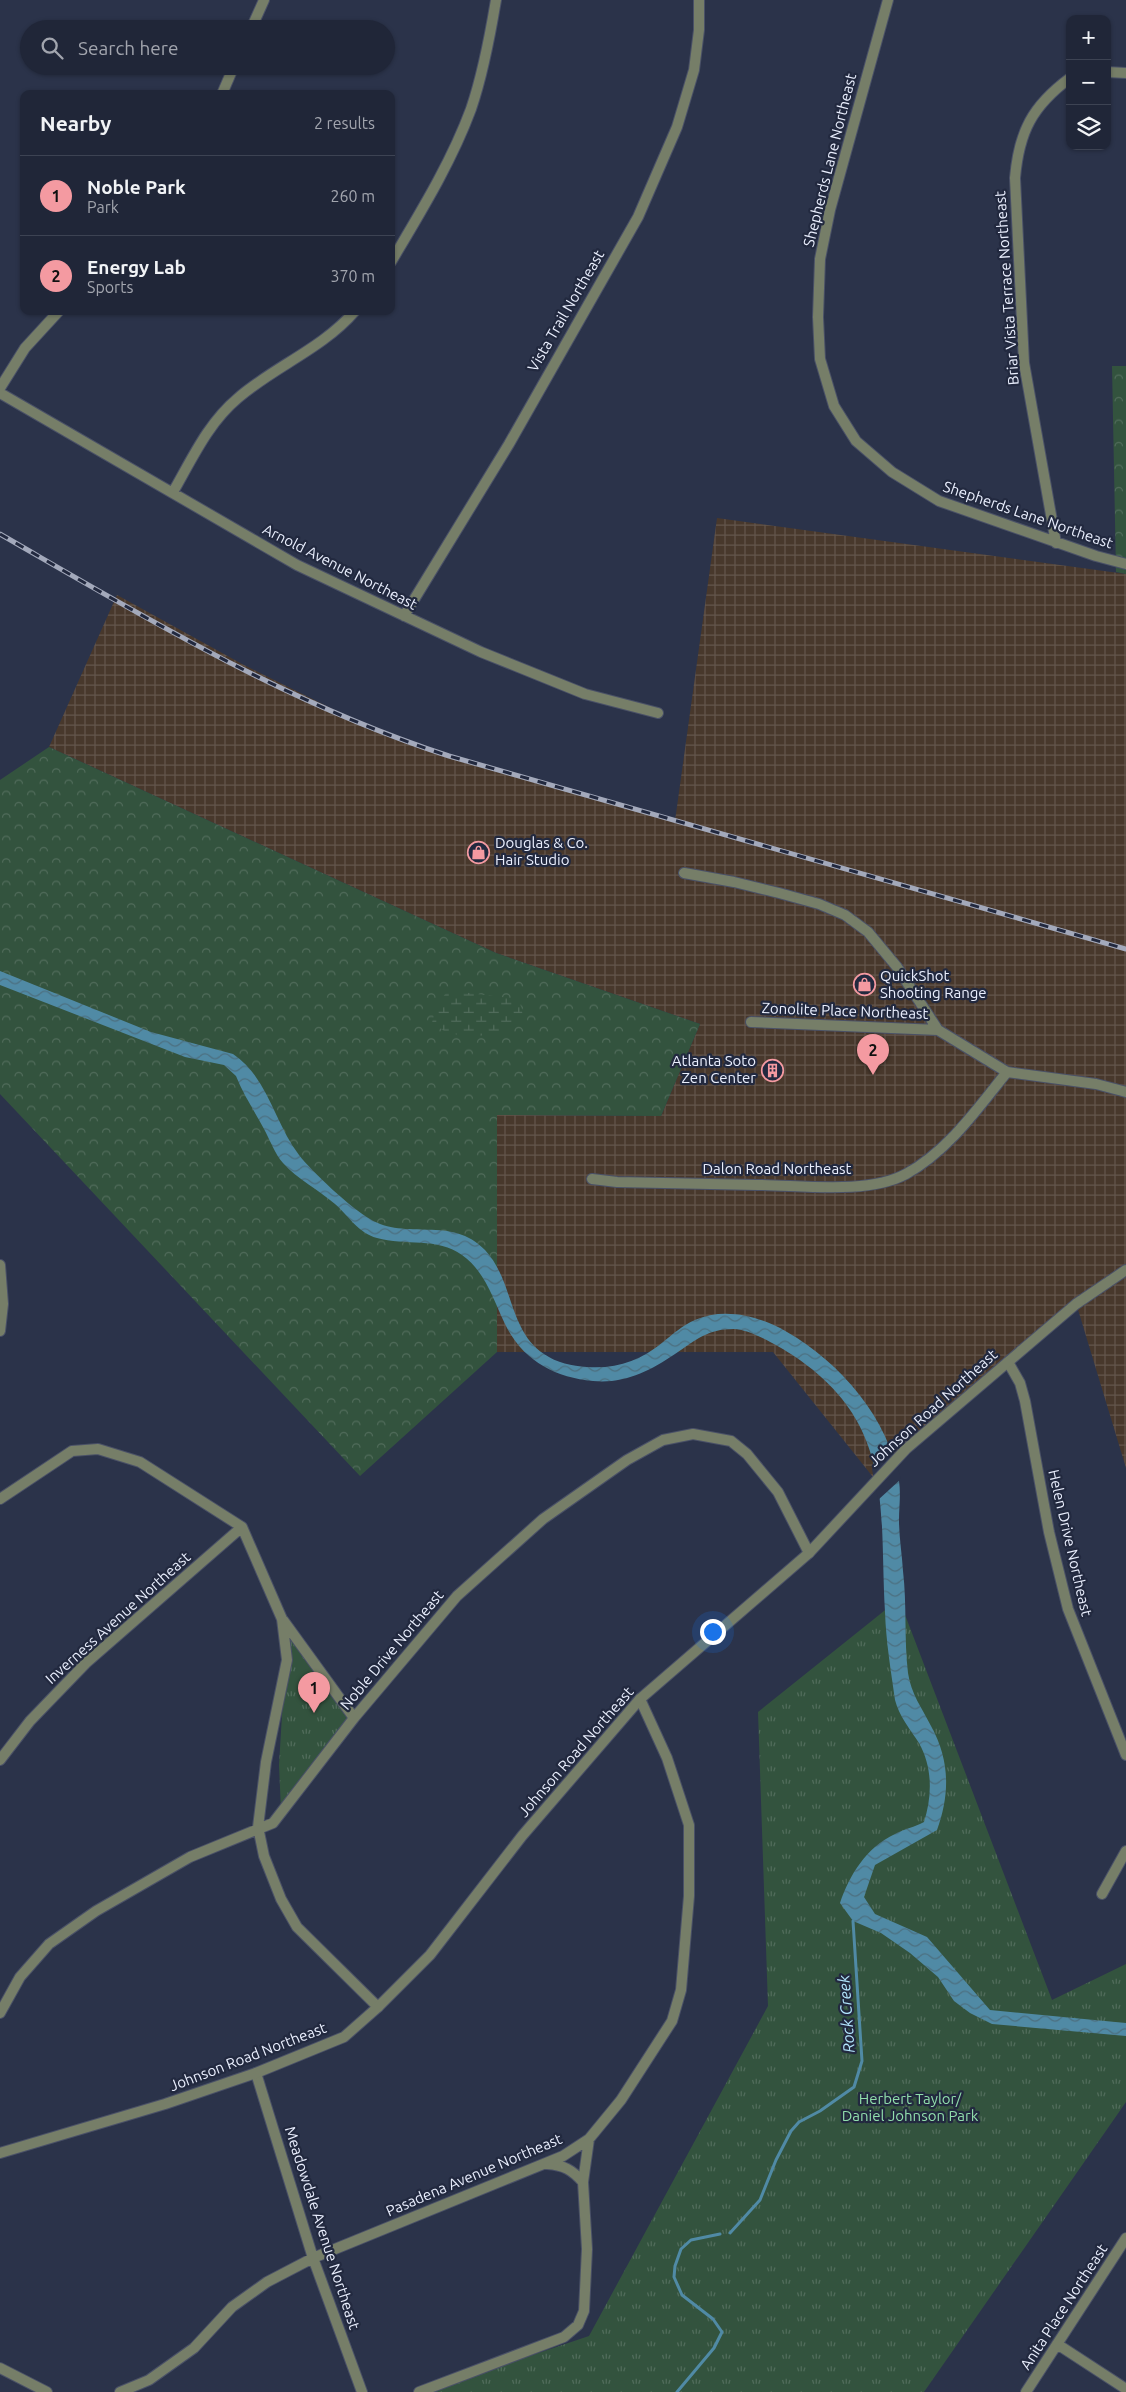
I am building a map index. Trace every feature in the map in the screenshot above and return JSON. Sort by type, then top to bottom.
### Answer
[{"type":"street","points":[[255,20],[264,0]]},
{"type":"street","points":[[395,255],[453,152],[471,108],[480,78],[496,0]]},
{"type":"street","name":"Vista Trail Northeast","points":[[404,616],[509,444],[638,217],[677,127],[694,70],[699,30],[700,0]]},
{"type":"street","name":"Shepherds Lane Northeast","points":[[888,0],[830,210],[820,259],[818,317],[820,359],[834,406],[856,440],[892,472],[939,502],[1056,543],[1126,564]]},
{"type":"street","points":[[1111,72],[1126,74]]},
{"type":"street","points":[[224,90],[230,75]]},
{"type":"street","name":"Briar Vista Terrace Northeast","points":[[1056,543],[1024,363],[1015,178],[1018,148],[1028,122],[1052,91],[1066,81]]},
{"type":"street","points":[[0,388],[25,348],[55,315]]},
{"type":"street","points":[[173,492],[211,427],[237,398],[258,381],[302,356],[326,338],[351,315]]},
{"type":"street","name":"Arnold Avenue Northeast","points":[[0,393],[297,565],[482,652],[585,694],[658,713]]},
{"type":"street","points":[[684,873],[779,893],[819,904],[845,915],[868,932],[897,967],[938,1030],[1007,1072],[1096,1084],[1126,1092]]},
{"type":"street","name":"Zonolite Place Northeast","points":[[751,1022],[938,1030]]},
{"type":"street","name":"Dalon Road Northeast","points":[[592,1179],[617,1182],[817,1188],[880,1183],[906,1174],[933,1154],[974,1113],[1007,1072]]},
{"type":"street","points":[[0,1265],[3,1304],[0,1331]]},
{"type":"street","name":"Johnson Road Northeast","points":[[0,2152],[165,2104],[256,2073],[344,2037],[430,1956],[522,1836],[640,1699],[809,1553],[906,1449],[1076,1304],[1126,1270]]},
{"type":"street","name":"Helen Drive Northeast","points":[[1008,1362],[1020,1383],[1025,1401],[1049,1532],[1068,1609],[1126,1755]]},
{"type":"street","name":"Noble Drive Northeast","points":[[0,2013],[20,1977],[49,1944],[96,1911],[190,1857],[258,1827],[273,1823],[354,1718],[457,1596],[543,1519],[619,1466],[664,1440],[693,1434],[731,1441],[747,1454],[778,1492],[809,1553]]},
{"type":"street","points":[[0,1499],[72,1451],[98,1449],[140,1462],[242,1527],[282,1619],[354,1718]]},
{"type":"street","name":"Inverness Avenue Northeast","points":[[0,1760],[30,1721],[86,1663],[242,1527]]},
{"type":"street","points":[[282,1619],[287,1660],[266,1762],[258,1827],[267,1864],[281,1899],[297,1927],[378,2007]]},
{"type":"street","name":"Pasadena Avenue Northeast","points":[[120,2392],[149,2380],[194,2348],[232,2307],[267,2282],[313,2258],[563,2156],[589,2140],[621,2100],[672,2021],[681,1990],[689,1896],[689,1825],[667,1758],[640,1699]]},
{"type":"street","points":[[1102,1894],[1126,1851]]},
{"type":"street","name":"Meadowdale Avenue Northeast","points":[[256,2073],[313,2258],[362,2392]]},
{"type":"street","points":[[419,2392],[564,2337],[578,2325],[584,2311],[587,2277],[583,2182],[589,2140]]},
{"type":"street","points":[[544,2164],[562,2165],[574,2172],[583,2182]]},
{"type":"street","name":"Anita Place Northeast","points":[[1026,2392],[1126,2238]]},
{"type":"street","points":[[1057,2344],[1126,2390]]},
{"type":"street","points":[[0,2368],[47,2392]]},
{"type":"shaded area","points":[[717,518],[1126,574],[1126,1468],[1076,1303],[877,1482],[773,1352],[497,1352],[497,1115],[661,1116],[700,1024],[496,953],[49,747],[117,595],[242,664],[393,739],[675,821]]},
{"type":"green space","points":[[1112,366],[1126,366],[1126,574],[1116,572]]},
{"type":"green space","points":[[49,747],[496,953],[700,1024],[661,1116],[497,1115],[497,1352],[360,1476],[0,1094],[0,780]]},
{"type":"green space","points":[[461,992],[509,998],[520,1003],[523,1016],[512,1030],[473,1037],[447,1033],[432,1023],[436,1006],[446,993]]},
{"type":"green space","name":"Herbert Taylor/ Daniel Johnson Park","points":[[899,1599],[1052,2000],[1126,1964],[1126,2102],[924,2392],[423,2392],[589,2336],[768,2006],[758,1712]]},
{"type":"green space","points":[[287,1632],[354,1724],[316,1777],[281,1810],[279,1765]]},
{"type":"water","points":[[0,971],[151,1032],[233,1054],[245,1063],[262,1087],[283,1129],[299,1155],[322,1180],[362,1214],[384,1225],[398,1228],[458,1233],[472,1240],[485,1250],[501,1276],[517,1319],[524,1332],[532,1344],[554,1360],[570,1365],[587,1367],[618,1365],[646,1354],[682,1327],[695,1320],[706,1316],[730,1314],[754,1318],[776,1326],[807,1345],[844,1376],[860,1395],[873,1415],[885,1436],[894,1458],[900,1486],[899,1526],[909,1681],[937,1739],[945,1764],[946,1777],[944,1803],[937,1830],[875,1865],[864,1897],[875,1914],[927,1937],[990,2010],[1126,2023],[1126,2036],[992,2024],[970,2013],[954,2001],[938,1977],[910,1953],[881,1933],[853,1921],[840,1903],[854,1872],[867,1854],[898,1832],[924,1822],[929,1803],[930,1782],[924,1753],[902,1717],[895,1700],[886,1634],[880,1502],[875,1470],[866,1439],[850,1410],[827,1382],[781,1348],[756,1335],[734,1329],[716,1331],[702,1336],[656,1366],[626,1378],[593,1381],[566,1376],[553,1371],[530,1357],[512,1337],[483,1278],[477,1269],[462,1255],[453,1249],[443,1246],[388,1240],[370,1236],[329,1199],[289,1169],[275,1151],[236,1076],[224,1065],[185,1057],[0,985]]},
{"type":"pier","points":[[893,1451],[901,1479],[878,1500],[872,1469]]},
{"type":"waterway","name":"Rock Creek","points":[[730,2233],[760,2200],[776,2160],[791,2131],[799,2122],[820,2111],[854,2087],[862,2061],[853,1921]]},
{"type":"waterway","name":"Rock Creek","points":[[677,2392],[714,2348],[722,2332],[713,2319],[682,2295],[674,2277],[675,2266],[681,2249],[691,2240],[720,2234]]},
{"type":"railway","points":[[0,534],[109,597],[219,657],[331,711],[389,735],[449,756],[1126,949]]},
{"type":"place","name":"Douglas & Co. Hair Studio","points":[[479,852]]},
{"type":"place","name":"QuickShot Shooting Range","points":[[864,985]]},
{"type":"place","name":"Atlanta Soto Zen Center","points":[[772,1070]]},
{"type":"place","name":"Energy Lab","points":[[873,1075]]},
{"type":"place","name":"Noble Park","points":[[314,1713]]}]
